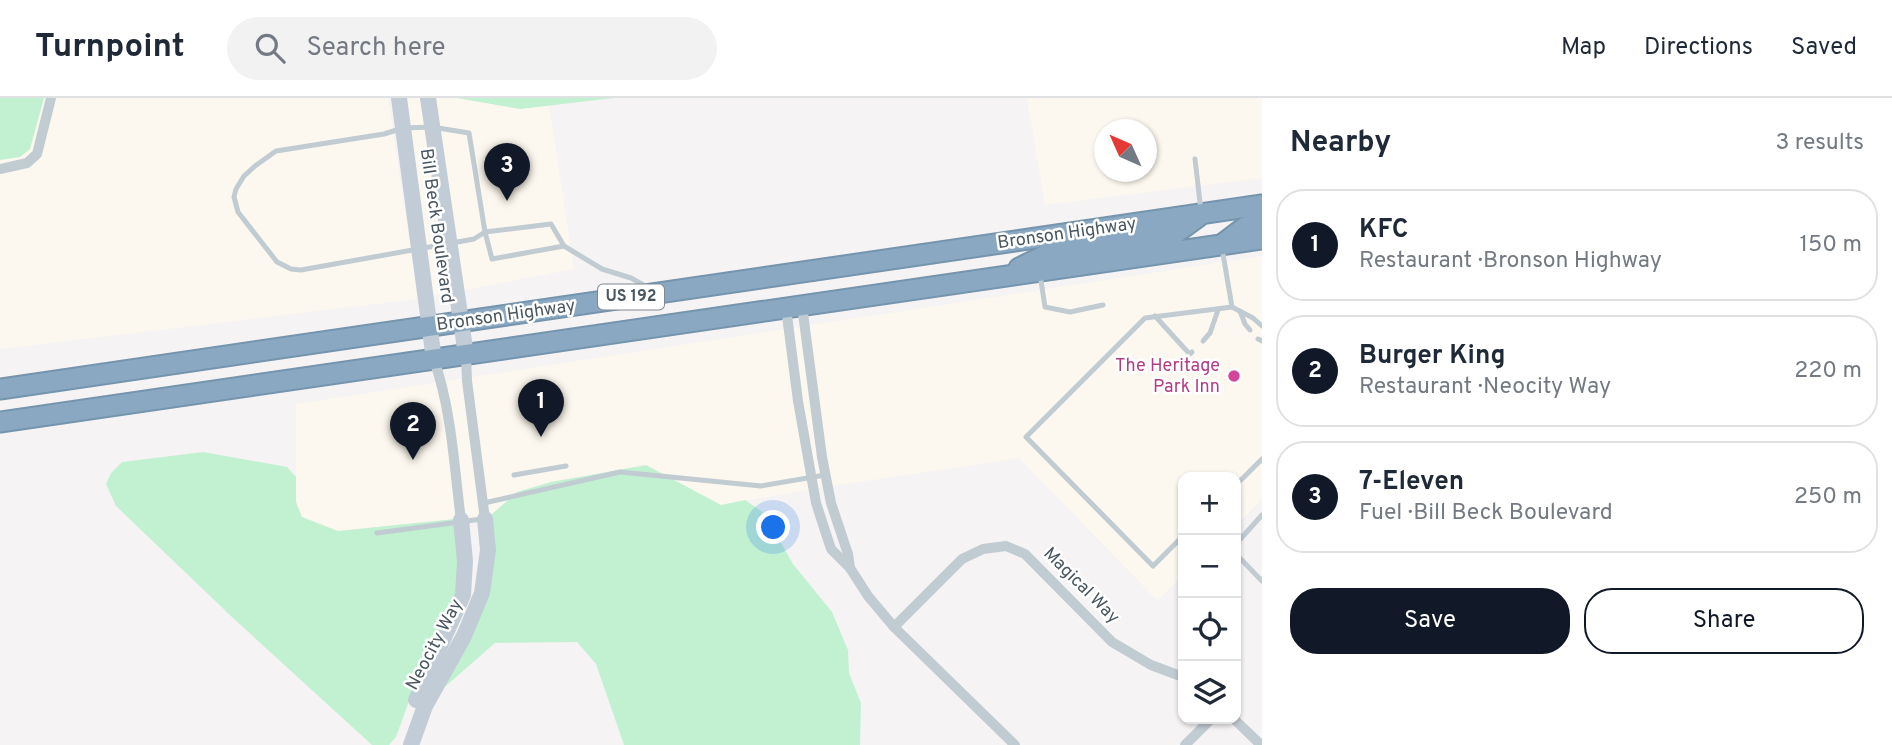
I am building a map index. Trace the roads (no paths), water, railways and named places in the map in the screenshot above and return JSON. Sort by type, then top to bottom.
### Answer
[{"type":"highway","name":"Bronson Highway","points":[[0,389],[1262,205]]},
{"type":"highway","points":[[1002,276],[1054,251],[1176,233],[1201,215]]},
{"type":"highway","points":[[1222,245],[1236,233],[1262,222]]},
{"type":"highway","name":"Bronson Highway","points":[[0,422],[1262,239]]},
{"type":"street","points":[[0,169],[27,163],[37,154],[51,98]]},
{"type":"street","name":"Bill Beck Boulevard","points":[[399,98],[434,360]]},
{"type":"street","name":"Bill Beck Boulevard","points":[[428,98],[466,355]]},
{"type":"street","points":[[794,307],[831,503],[850,568]]},
{"type":"street","points":[[794,307],[798,401],[816,503],[831,549],[850,568],[868,596],[894,627],[1015,745]]},
{"type":"street","points":[[466,355],[467,381],[485,511]]},
{"type":"street","points":[[434,360],[447,408],[461,520]]},
{"type":"street","name":"Neocity Way","points":[[411,745],[429,697],[464,636],[482,593],[488,550],[485,511]]},
{"type":"street","name":"Neocity Way","points":[[400,745],[414,704],[463,595],[465,561],[461,520]]},
{"type":"street","name":"Magical Way","points":[[894,627],[962,559],[982,549],[1006,546],[1024,554],[1112,642],[1151,665],[1178,675]]},
{"type":"street","points":[[1185,745],[1206,724]]},
{"type":"street","points":[[1239,724],[1261,745]]},
{"type":"lane","points":[[564,246],[539,247],[526,253],[492,259],[485,232],[469,133],[432,127],[403,128],[384,134],[276,151],[244,176],[234,197],[238,212],[246,225],[277,262],[291,270],[419,250],[474,239],[485,232],[509,233],[536,229],[551,223],[564,246],[603,269],[631,278],[658,293]]},
{"type":"lane","points":[[1195,159],[1201,215]]},
{"type":"lane","points":[[525,245],[526,253]]},
{"type":"lane","points":[[1222,245],[1232,307]]},
{"type":"lane","points":[[512,247],[513,255]]},
{"type":"lane","points":[[1039,271],[1045,307],[1070,312],[1103,305]]},
{"type":"lane","points":[[1178,541],[1153,566],[1026,438],[1145,318],[1232,307],[1254,318],[1262,326]]},
{"type":"lane","points":[[1203,341],[1210,333],[1218,310]]},
{"type":"lane","points":[[1240,312],[1250,330]]},
{"type":"lane","points":[[1155,316],[1190,354],[1192,352]]},
{"type":"lane","points":[[1254,318],[1262,317]]},
{"type":"lane","points":[[1241,480],[1262,459]]},
{"type":"lane","points":[[514,475],[566,466]]},
{"type":"lane","points":[[377,533],[461,520],[620,472],[761,486],[825,475]]},
{"type":"lane","points":[[1241,538],[1262,515]]},
{"type":"lane","points":[[1241,559],[1262,581]]},
{"type":"place","name":"7-Eleven","points":[[507,201]]},
{"type":"place","name":"The Heritage Park Inn","points":[[1234,376]]},
{"type":"place","name":"KFC","points":[[541,437]]},
{"type":"place","name":"Burger King","points":[[413,460]]}]
